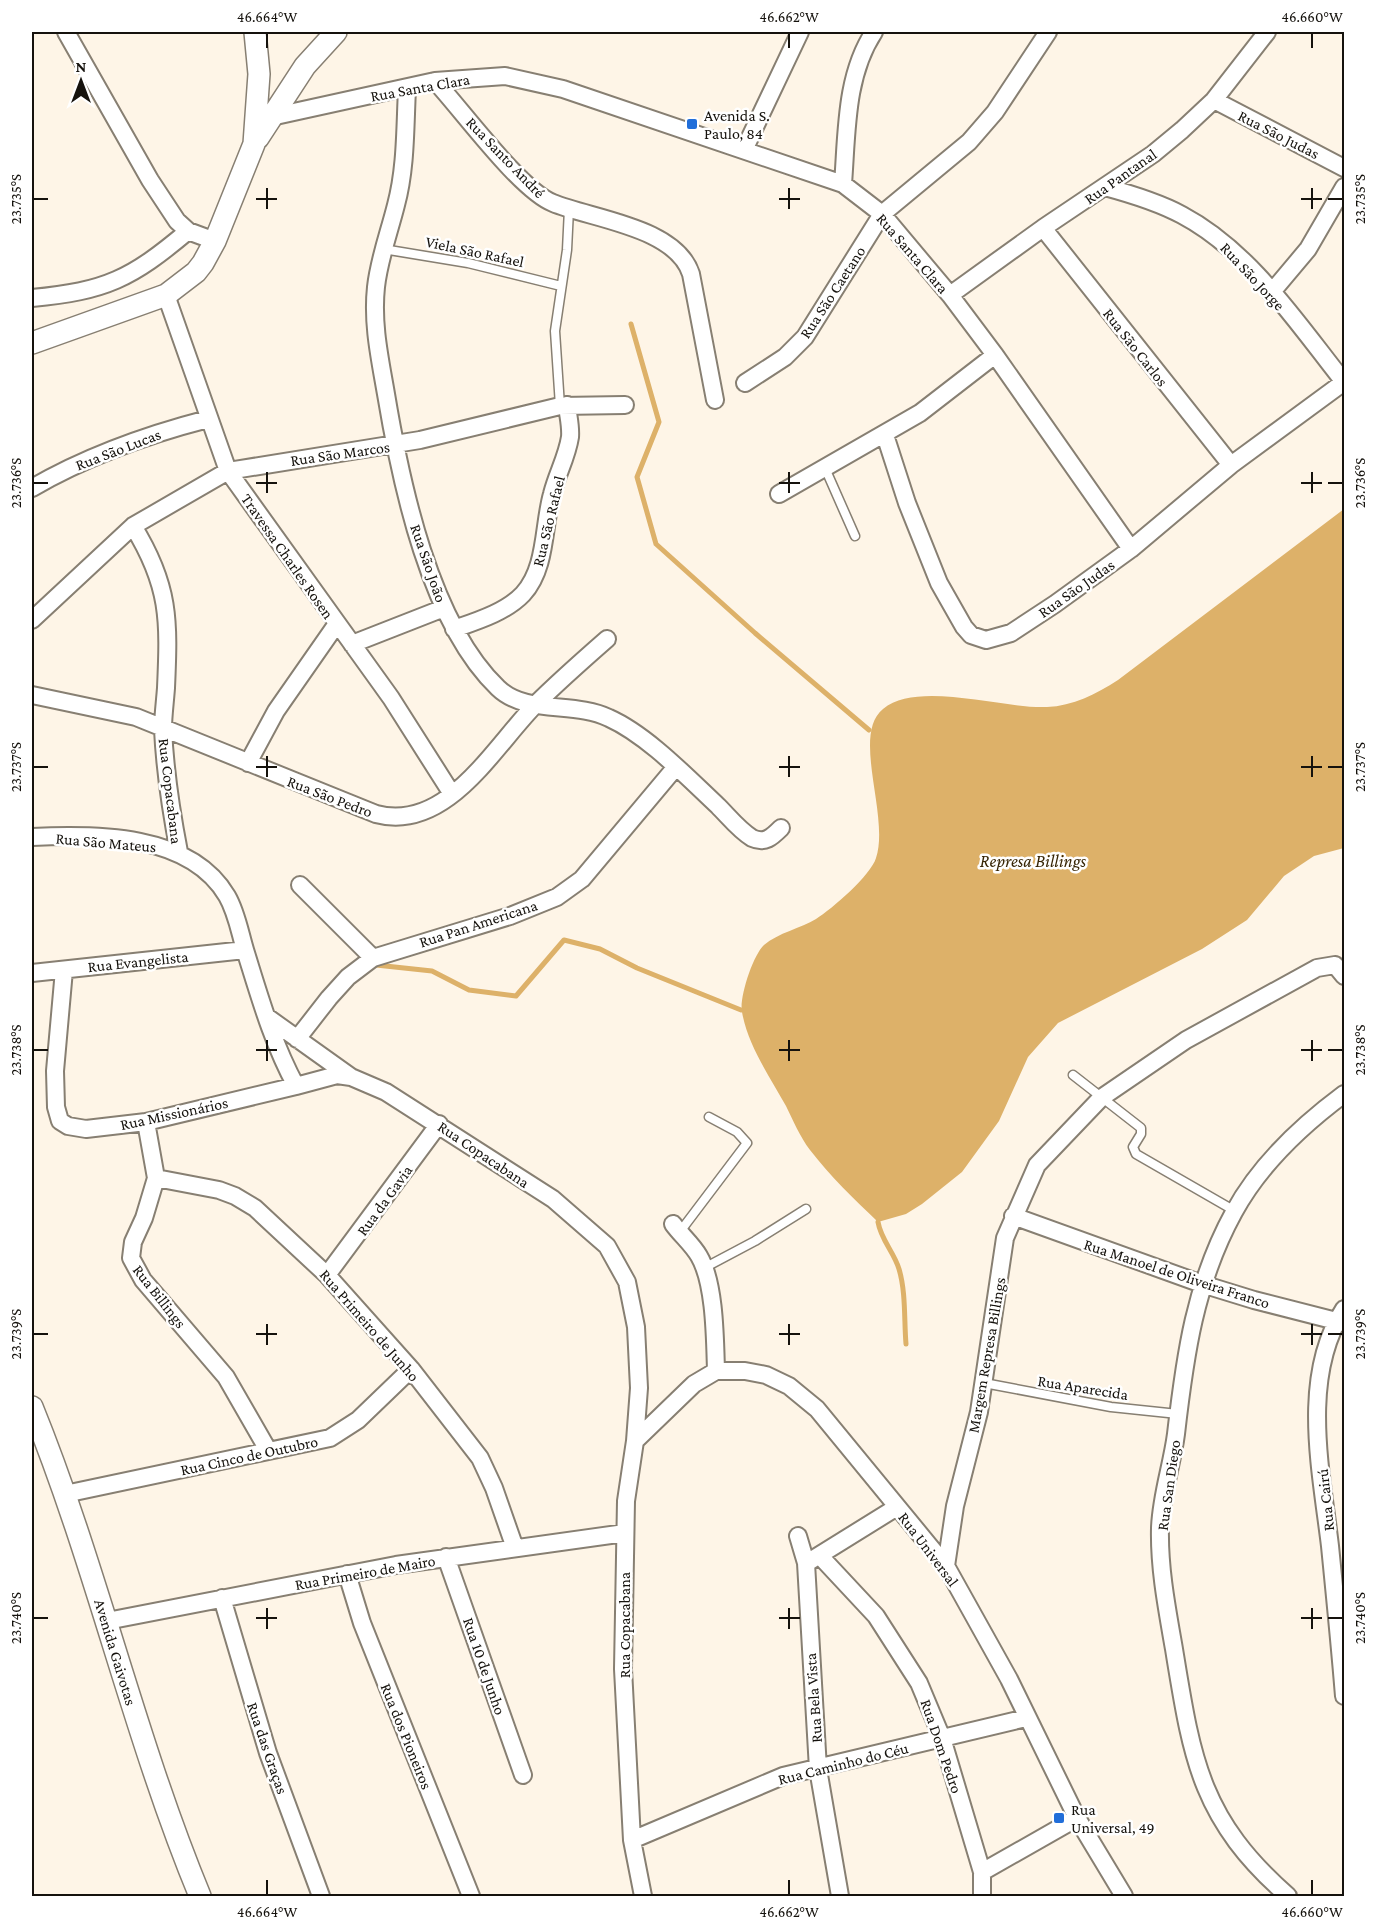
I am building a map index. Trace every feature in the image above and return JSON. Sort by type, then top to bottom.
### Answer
[{"type":"street","points":[[66,32],[150,180],[177,220],[188,231],[215,241]]},
{"type":"street","points":[[254,144],[259,74],[255,32]]},
{"type":"street","points":[[32,343],[166,296],[196,272],[215,241],[254,144],[305,66],[336,32]]},
{"type":"street","points":[[744,150],[800,32]]},
{"type":"street","points":[[843,184],[854,73],[863,48],[874,32]]},
{"type":"street","name":"Rua São Caetano","points":[[745,383],[785,357],[805,338],[882,214],[969,142],[995,112],[1048,32]]},
{"type":"street","name":"Rua Pantanal","points":[[950,296],[1043,228],[1153,154],[1214,100],[1261,33]]},
{"type":"street","name":"Rua Santa Clara","points":[[271,117],[407,89],[435,81],[505,76],[563,88],[843,184],[882,214],[950,296],[995,355],[1131,549]]},
{"type":"street","name":"Rua Santo André","points":[[435,81],[530,188],[546,200],[651,234],[682,257],[691,274],[715,400]]},
{"type":"street","name":"Rua São João","points":[[407,89],[402,175],[376,286],[376,339],[394,445],[423,549],[454,629],[481,670],[507,695],[535,705],[580,708],[607,717],[621,724],[675,768],[752,838],[760,841],[769,839],[781,828]]},
{"type":"street","name":"Rua São Judas","points":[[1214,100],[1344,168]]},
{"type":"street","name":"Rua São Jorge","points":[[1105,187],[1183,215],[1215,236],[1240,257],[1344,382]]},
{"type":"street","points":[[1271,293],[1308,249],[1344,187]]},
{"type":"street","name":"Rua São Carlos","points":[[1043,228],[1231,465]]},
{"type":"street","points":[[32,298],[83,292],[111,284],[139,269],[188,231]]},
{"type":"street","name":"Travessa Charles Rosen","points":[[166,296],[228,471],[336,625],[391,698],[452,794]]},
{"type":"street","points":[[779,494],[920,413],[995,355]]},
{"type":"street","name":"Rua São Judas","points":[[885,435],[907,503],[939,583],[972,635],[986,640],[1011,633],[1131,549],[1231,465],[1344,382]]},
{"type":"street","name":"Rua São Marcos","points":[[32,620],[133,526],[228,471],[394,445],[563,405],[625,405]]},
{"type":"street","name":"Rua São Rafael","points":[[454,629],[513,602],[522,595],[532,579],[541,555],[552,491],[568,448],[570,423],[563,405]]},
{"type":"street","name":"Rua São Lucas","points":[[32,488],[57,474],[120,446],[208,419]]},
{"type":"street","name":"Rua Copacabana","points":[[133,526],[153,559],[164,593],[167,656],[163,727],[170,803],[179,852],[203,869],[228,897],[267,1017],[296,1086],[319,1078],[351,1077],[386,1092],[439,1124],[553,1199],[595,1233],[617,1262],[631,1298],[639,1352],[635,1441],[629,1469],[625,1533],[624,1669],[632,1840],[643,1896]]},
{"type":"street","points":[[352,644],[444,608]]},
{"type":"street","points":[[248,764],[270,720],[336,625]]},
{"type":"street","name":"Rua São Pedro","points":[[32,694],[116,712],[163,727],[248,764],[389,818],[418,814],[452,794],[535,705],[607,639]]},
{"type":"street","name":"Rua Pan Americana","points":[[297,1039],[335,991],[374,958],[455,934],[557,897],[582,879],[675,768]]},
{"type":"street","name":"Rua São Mateus","points":[[32,837],[121,840],[154,844],[179,852]]},
{"type":"street","points":[[300,885],[374,958]]},
{"type":"street","name":"Rua Evangelista","points":[[32,973],[245,950]]},
{"type":"street","name":"Margem Represa Billings","points":[[946,1566],[955,1506],[984,1383],[1005,1238],[1012,1216],[1037,1164],[1047,1151],[1101,1098],[1194,1036],[1317,968],[1335,965],[1344,975]]},
{"type":"street","name":"Rua Missionários","points":[[64,969],[56,1071],[56,1107],[60,1121],[76,1129],[146,1122],[296,1086]]},
{"type":"street","points":[[267,1017],[351,1077]]},
{"type":"street","name":"Rua San Diego","points":[[1288,1896],[1234,1841],[1218,1816],[1192,1753],[1161,1555],[1161,1513],[1178,1414],[1189,1330],[1202,1284],[1235,1211],[1264,1168],[1287,1142],[1344,1094]]},
{"type":"street","name":"Rua Billings","points":[[146,1122],[156,1178],[130,1251],[134,1267],[226,1377],[268,1450]]},
{"type":"street","name":"Rua da Gavia","points":[[327,1275],[439,1124]]},
{"type":"street","name":"Rua Primeiro de Junho","points":[[156,1178],[235,1196],[255,1209],[327,1275],[411,1369],[480,1458],[494,1488],[515,1548]]},
{"type":"street","name":"Rua Manoel de Oliveira Franco","points":[[1012,1216],[1202,1284],[1254,1300],[1342,1318]]},
{"type":"street","points":[[635,1441],[694,1384],[716,1371],[712,1311],[704,1268],[694,1250],[676,1229]]},
{"type":"street","name":"Rua Cairú","points":[[1342,1318],[1324,1356],[1317,1419],[1344,1696]]},
{"type":"street","name":"Rua Cinco de Outubro","points":[[65,1494],[330,1438],[347,1429],[411,1369]]},
{"type":"street","name":"Rua Universal","points":[[716,1371],[745,1371],[766,1375],[789,1386],[817,1409],[946,1566],[986,1634],[1077,1818],[1124,1896]]},
{"type":"street","name":"Avenida Gaivotas","points":[[32,1407],[65,1494],[147,1752],[200,1896]]},
{"type":"street","points":[[813,1560],[897,1507]]},
{"type":"street","name":"Rua Primeiro de Mairo","points":[[107,1621],[446,1557],[625,1533]]},
{"type":"street","name":"Rua Bela Vista","points":[[798,1536],[813,1560],[818,1769],[840,1896]]},
{"type":"street","name":"Rua 10 de Junho","points":[[446,1557],[523,1775]]},
{"type":"street","name":"Rua Dom Pedro","points":[[813,1560],[859,1595],[896,1644],[920,1683],[942,1738],[982,1872],[982,1896]]},
{"type":"street","name":"Rua dos Pioneiros","points":[[347,1574],[362,1623],[471,1896]]},
{"type":"street","name":"Rua das Graças","points":[[222,1598],[268,1753],[321,1896]]},
{"type":"street","name":"Rua Caminho do Céu","points":[[632,1840],[783,1776],[1026,1718]]},
{"type":"street","points":[[982,1872],[1077,1818]]},
{"type":"lane","name":"Rua São Rafael","points":[[563,405],[555,331],[567,250],[569,209]]},
{"type":"lane","name":"Viela São Rafael","points":[[383,249],[468,263],[561,286]]},
{"type":"lane","points":[[825,468],[855,536]]},
{"type":"lane","points":[[1073,1075],[1141,1128],[1141,1134],[1134,1147],[1136,1154],[1235,1211]]},
{"type":"lane","points":[[676,1229],[747,1143],[737,1132],[709,1117]]},
{"type":"lane","points":[[704,1268],[755,1241],[806,1209]]},
{"type":"lane","name":"Rua Aparecida","points":[[984,1383],[1111,1407],[1178,1414]]},
{"type":"water","name":"Represa Billings","points":[[1344,509],[1344,848],[1314,856],[1284,876],[1247,920],[1202,949],[1058,1023],[1028,1057],[999,1121],[962,1172],[906,1214],[878,1222],[834,1178],[803,1140],[754,1049],[742,1012],[745,987],[751,967],[764,945],[816,919],[831,908],[859,882],[873,865],[879,841],[870,756],[870,737],[874,721],[883,709],[898,701],[917,697],[938,696],[1047,707],[1084,698],[1118,680]]},
{"type":"waterway","points":[[631,324],[659,422],[637,477],[656,544],[755,633],[869,730]]},
{"type":"waterway","points":[[376,965],[432,971],[469,990],[516,996],[564,940],[600,949],[637,968],[741,1010]]},
{"type":"waterway","points":[[878,1222],[882,1235],[897,1263],[901,1278],[906,1344]]},
{"type":"place","name":"Avenida S. Paulo, 84","points":[[692,124]]},
{"type":"place","name":"Rua Universal, 49","points":[[1059,1818]]}]
